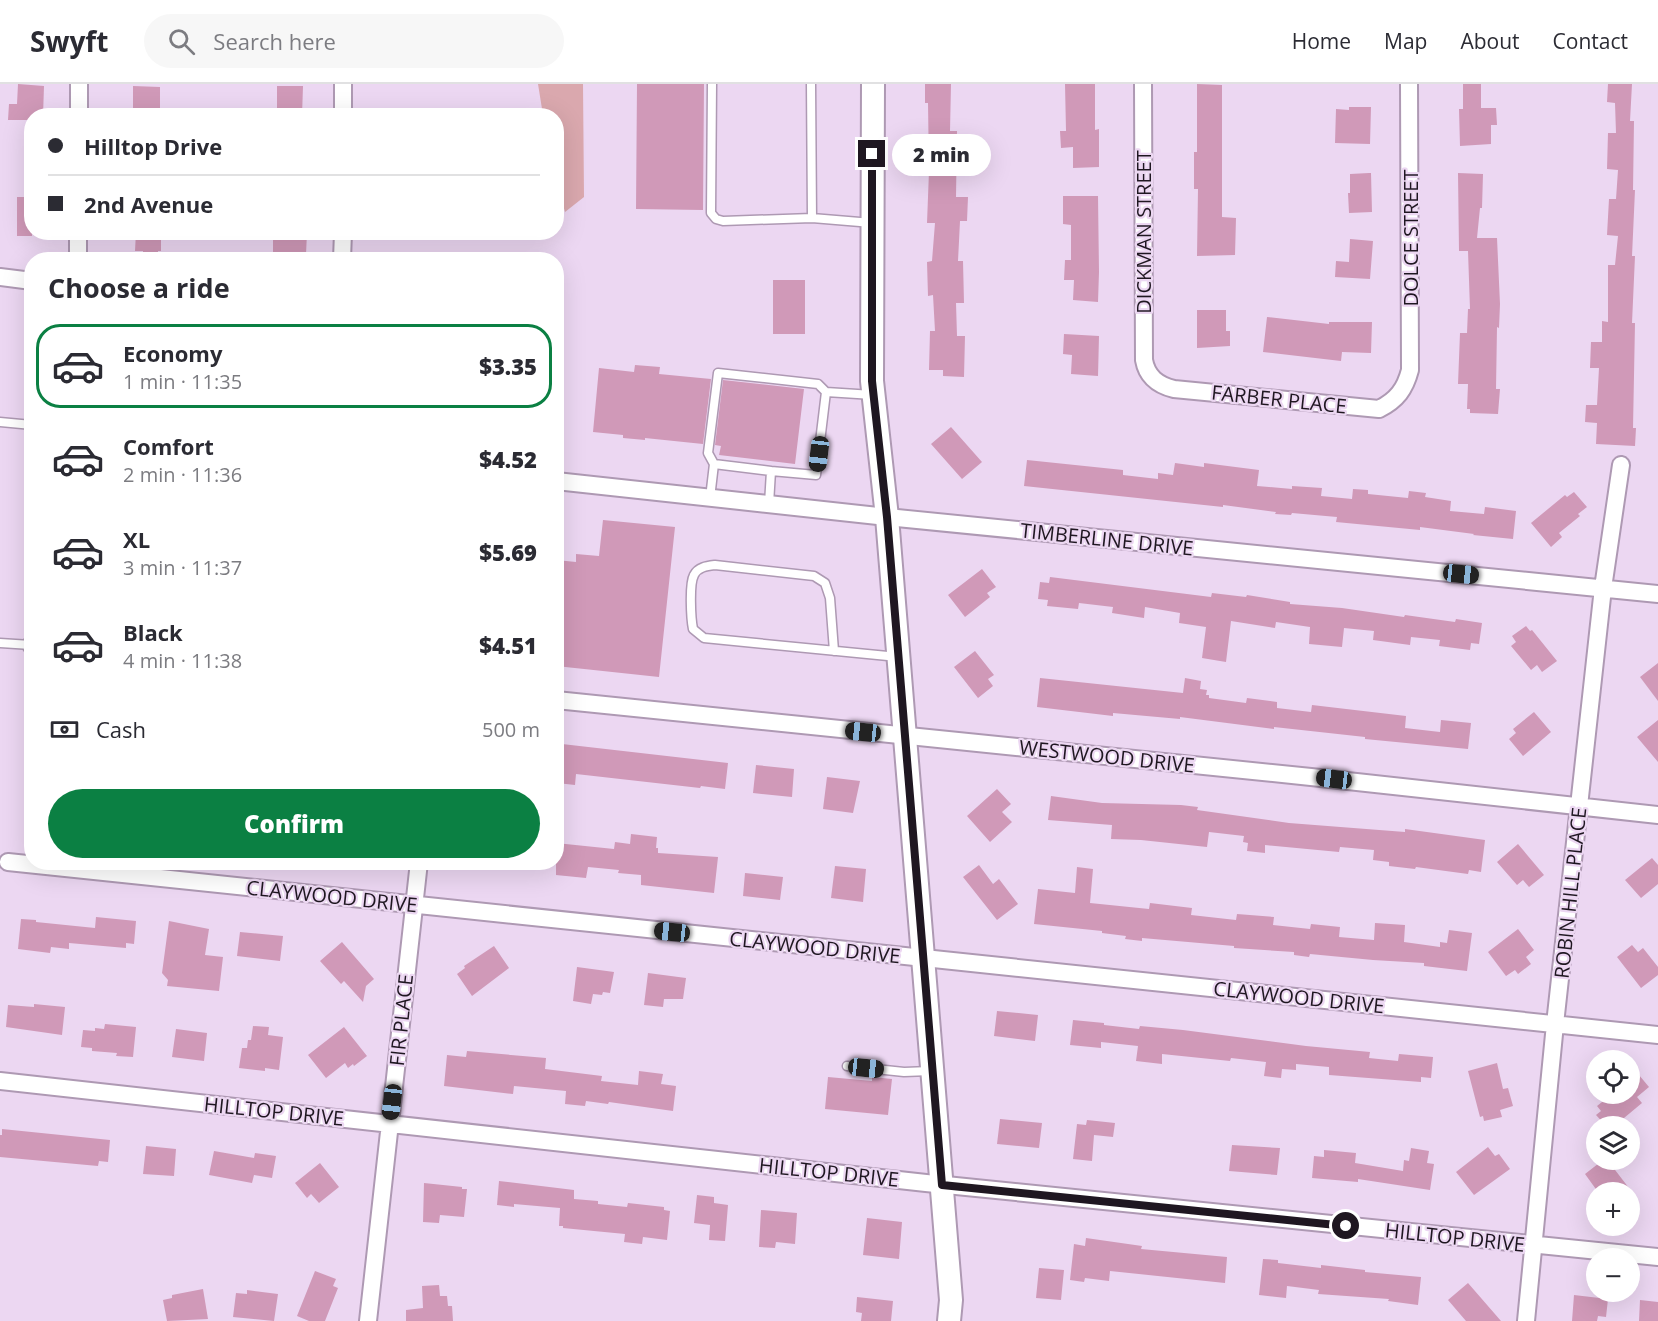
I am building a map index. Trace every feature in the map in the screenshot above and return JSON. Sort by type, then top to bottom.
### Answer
[{"type":"street","points":[[79,84],[79,108]]},
{"type":"street","points":[[343,84],[343,108]]},
{"type":"street","points":[[873,84],[873,395],[887,517],[906,737],[951,1300],[949,1321]]},
{"type":"street","name":"DICKMAN STREET","points":[[1143,84],[1144,360],[1145,368],[1152,377]]},
{"type":"street","name":"DOLCE STREET","points":[[1402,390],[1410,370],[1409,84]]},
{"type":"street","points":[[0,277],[24,280]]},
{"type":"street","name":"FARBER PLACE","points":[[1152,377],[1160,385],[1174,388],[1379,409],[1396,399],[1402,390]]},
{"type":"street","name":"ROBIN HILL PLACE","points":[[1526,1321],[1555,1024],[1603,588],[1621,465]]},
{"type":"street","name":"TIMBERLINE DRIVE","points":[[564,482],[887,517],[1658,594]]},
{"type":"street","name":"WESTWOOD DRIVE","points":[[564,701],[1658,815]]},
{"type":"street","name":"CLAYWOOD DRIVE","points":[[4,862],[24,864]]},
{"type":"street","name":"CLAYWOOD DRIVE","points":[[82,870],[1658,1035]]},
{"type":"street","name":"FIR PLACE","points":[[368,1321],[418,870]]},
{"type":"street","name":"HILLTOP DRIVE","points":[[0,1081],[942,1185],[1658,1257]]},
{"type":"lane","points":[[712,84],[711,213],[716,219],[723,221],[812,218],[872,224]]},
{"type":"lane","points":[[811,84],[812,218]]},
{"type":"lane","points":[[710,498],[714,464],[708,453],[718,373],[818,384],[826,392],[873,395]]},
{"type":"lane","points":[[714,464],[816,475],[826,392]]},
{"type":"lane","points":[[0,422],[24,424]]},
{"type":"lane","points":[[769,504],[771,471]]},
{"type":"lane","points":[[834,651],[828,590],[825,583],[813,576],[715,565],[702,567],[693,576],[690,616],[693,629],[704,638],[834,651],[899,657]]},
{"type":"lane","points":[[0,643],[24,645]]},
{"type":"lane","points":[[847,1066],[904,1072],[933,1071]]},
{"type":"shaded area","points":[[538,84],[583,84],[584,197],[565,212],[564,108],[542,108]]},
{"type":"building","points":[[18,84],[44,86],[43,108],[24,108],[24,120],[8,120],[9,104],[17,104]]},
{"type":"building","points":[[637,84],[704,84],[703,210],[636,209]]},
{"type":"building","points":[[925,84],[951,84],[950,131],[957,131],[956,197],[968,197],[967,221],[960,221],[958,261],[963,261],[964,303],[956,303],[957,336],[965,336],[964,377],[943,376],[943,370],[929,370],[930,331],[935,331],[933,295],[928,296],[927,262],[932,261],[935,223],[927,223],[929,171],[928,103],[925,103]]},
{"type":"building","points":[[1065,84],[1095,84],[1095,130],[1099,129],[1099,167],[1073,168],[1073,147],[1061,148],[1060,131],[1066,131]]},
{"type":"building","points":[[1197,84],[1222,85],[1222,217],[1236,218],[1235,255],[1197,256],[1198,189],[1194,189],[1194,152],[1197,152]]},
{"type":"building","points":[[1463,84],[1481,84],[1481,108],[1496,108],[1497,125],[1491,125],[1491,144],[1460,146],[1459,109],[1463,109]]},
{"type":"building","points":[[1608,84],[1632,84],[1630,121],[1634,121],[1633,190],[1635,190],[1632,256],[1635,256],[1632,323],[1635,323],[1633,428],[1636,428],[1635,446],[1596,444],[1597,423],[1585,422],[1586,405],[1597,405],[1599,368],[1590,368],[1591,342],[1602,342],[1602,321],[1608,322],[1608,265],[1615,265],[1618,236],[1607,235],[1609,199],[1616,199],[1618,170],[1607,169],[1608,133],[1616,133],[1615,103],[1607,102]]},
{"type":"building","points":[[133,86],[160,87],[160,108],[133,108]]},
{"type":"building","points":[[277,86],[303,86],[302,108],[277,108]]},
{"type":"building","points":[[1349,107],[1371,107],[1370,144],[1335,143],[1336,109],[1349,110]]},
{"type":"building","points":[[1371,173],[1372,212],[1349,213],[1350,174]]},
{"type":"building","points":[[1458,173],[1483,174],[1482,208],[1480,208],[1477,238],[1497,238],[1500,304],[1499,328],[1497,327],[1496,389],[1500,389],[1498,414],[1470,413],[1470,409],[1467,409],[1468,384],[1458,384],[1460,333],[1467,333],[1468,309],[1470,309],[1468,251],[1459,251]]},
{"type":"building","points":[[1063,196],[1098,196],[1098,302],[1073,300],[1074,280],[1064,280],[1065,260],[1071,260],[1071,225],[1063,224]]},
{"type":"building","points":[[17,197],[24,197],[24,236],[17,236]]},
{"type":"building","points":[[1350,239],[1373,241],[1370,279],[1335,277],[1336,261],[1349,262]]},
{"type":"building","points":[[136,240],[161,240],[161,251],[135,251]]},
{"type":"building","points":[[273,240],[307,240],[306,252],[273,252]]},
{"type":"building","points":[[773,280],[805,280],[805,334],[773,334]]},
{"type":"building","points":[[1197,310],[1226,310],[1226,331],[1230,331],[1230,346],[1197,348]]},
{"type":"building","points":[[1267,317],[1329,324],[1329,322],[1372,322],[1371,353],[1342,352],[1341,361],[1263,352]]},
{"type":"building","points":[[1064,334],[1099,336],[1098,376],[1071,374],[1072,355],[1063,354]]},
{"type":"building","points":[[635,365],[660,367],[659,374],[711,379],[703,444],[623,438],[623,435],[593,432],[599,368],[634,372]]},
{"type":"building","points":[[723,380],[804,389],[795,464],[719,455],[721,446],[715,445]]},
{"type":"building","points":[[951,427],[982,462],[962,479],[931,444]]},
{"type":"building","points":[[1027,460],[1123,470],[1123,475],[1158,479],[1158,473],[1173,475],[1175,463],[1204,467],[1204,463],[1259,470],[1257,486],[1292,489],[1292,486],[1322,488],[1321,496],[1352,499],[1353,489],[1368,490],[1368,494],[1408,498],[1409,491],[1426,493],[1425,497],[1451,501],[1450,511],[1484,514],[1485,507],[1516,511],[1513,539],[1420,527],[1420,530],[1336,522],[1337,517],[1292,513],[1291,515],[1275,514],[1276,512],[1223,505],[1223,507],[1024,486]]},
{"type":"building","points":[[1574,492],[1587,507],[1578,514],[1580,516],[1559,533],[1562,537],[1551,547],[1531,523],[1565,495],[1567,497]]},
{"type":"building","points":[[603,520],[675,527],[659,677],[564,667],[564,561],[576,562],[576,554],[599,556]]},
{"type":"building","points":[[982,569],[996,587],[987,593],[990,597],[965,617],[948,595]]},
{"type":"building","points":[[1050,577],[1211,597],[1212,593],[1246,597],[1247,595],[1290,602],[1290,604],[1482,623],[1479,644],[1471,643],[1470,650],[1439,646],[1440,640],[1411,637],[1410,645],[1373,640],[1374,631],[1344,628],[1342,647],[1309,644],[1310,627],[1276,622],[1275,628],[1231,621],[1226,662],[1202,658],[1206,627],[1179,623],[1180,613],[1145,607],[1144,618],[1112,613],[1113,607],[1079,603],[1078,609],[1047,606],[1048,600],[1038,599],[1040,582],[1049,583]]},
{"type":"building","points":[[1526,626],[1530,631],[1532,630],[1557,661],[1542,672],[1537,665],[1531,670],[1511,646],[1516,642],[1512,636]]},
{"type":"building","points":[[975,651],[994,675],[988,679],[993,686],[978,698],[954,667]]},
{"type":"building","points":[[1658,663],[1658,701],[1640,677]]},
{"type":"building","points":[[1040,678],[1183,693],[1185,678],[1201,681],[1200,689],[1207,690],[1206,695],[1209,695],[1209,698],[1246,703],[1247,698],[1277,702],[1277,708],[1311,712],[1312,705],[1406,716],[1405,728],[1440,732],[1441,720],[1471,723],[1468,749],[1180,717],[1180,719],[1113,713],[1113,716],[1037,707]]},
{"type":"building","points":[[1534,712],[1551,732],[1523,756],[1509,739],[1516,733],[1513,729]]},
{"type":"building","points":[[1658,720],[1658,762],[1637,737]]},
{"type":"building","points":[[564,744],[728,763],[725,789],[576,774],[575,785],[564,784]]},
{"type":"building","points":[[756,765],[794,769],[792,797],[753,793]]},
{"type":"building","points":[[827,777],[860,781],[853,813],[823,809]]},
{"type":"building","points":[[997,789],[1011,804],[1002,812],[1012,822],[990,842],[967,816]]},
{"type":"building","points":[[1051,796],[1102,803],[1181,805],[1198,807],[1197,810],[1289,823],[1405,832],[1405,829],[1485,840],[1481,872],[1469,870],[1468,874],[1389,866],[1389,862],[1373,860],[1374,850],[1340,847],[1339,852],[1265,845],[1265,853],[1247,851],[1248,843],[1243,842],[1244,836],[1209,832],[1207,847],[1111,839],[1112,825],[1048,820]]},
{"type":"building","points":[[631,834],[657,837],[658,853],[718,857],[714,893],[641,885],[641,875],[618,873],[619,870],[588,867],[586,878],[556,875],[556,870],[564,870],[564,844],[614,849],[615,842],[630,844]]},
{"type":"building","points":[[1518,844],[1544,875],[1529,887],[1523,880],[1517,885],[1497,862]]},
{"type":"building","points":[[1652,858],[1658,865],[1658,884],[1641,898],[1625,880]]},
{"type":"building","points":[[979,865],[993,884],[999,879],[1018,904],[997,920],[963,877]]},
{"type":"building","points":[[835,866],[866,869],[863,902],[831,898]]},
{"type":"building","points":[[1077,867],[1093,869],[1090,903],[1149,909],[1150,903],[1192,908],[1191,915],[1236,920],[1237,914],[1274,917],[1273,925],[1310,929],[1311,924],[1340,927],[1339,937],[1374,940],[1375,923],[1405,925],[1404,942],[1440,947],[1440,942],[1447,943],[1449,930],[1472,933],[1467,971],[1424,966],[1424,963],[1310,954],[1309,957],[1294,955],[1294,952],[1142,938],[1142,941],[1125,939],[1126,936],[1102,933],[1102,931],[1034,924],[1038,889],[1075,893]]},
{"type":"building","points":[[745,873],[783,877],[780,900],[743,896]]},
{"type":"building","points":[[96,917],[136,921],[134,944],[126,943],[126,948],[69,943],[69,949],[51,947],[50,953],[18,949],[21,919],[95,928]]},
{"type":"building","points":[[169,921],[209,929],[205,955],[223,957],[219,991],[167,986],[168,980],[162,973]]},
{"type":"building","points":[[1518,929],[1534,950],[1526,957],[1531,964],[1518,974],[1515,970],[1506,976],[1488,952]]},
{"type":"building","points":[[240,932],[283,936],[280,961],[237,956]]},
{"type":"building","points":[[342,942],[374,979],[366,986],[363,1002],[344,981],[341,984],[320,961]]},
{"type":"building","points":[[1632,945],[1638,952],[1643,948],[1658,967],[1658,975],[1641,988],[1617,957]]},
{"type":"building","points":[[494,946],[509,968],[472,996],[457,974],[465,968],[464,966]]},
{"type":"building","points":[[577,967],[614,972],[610,993],[593,994],[591,1004],[573,1001]]},
{"type":"building","points":[[648,973],[686,978],[683,999],[664,999],[663,1007],[644,1005]]},
{"type":"building","points":[[34,1004],[65,1007],[62,1035],[6,1027],[8,1005],[34,1007]]},
{"type":"building","points":[[997,1011],[1038,1015],[1035,1041],[994,1036]]},
{"type":"building","points":[[1073,1020],[1139,1029],[1140,1026],[1183,1030],[1370,1052],[1369,1058],[1398,1061],[1399,1054],[1433,1057],[1431,1078],[1421,1077],[1421,1082],[1329,1075],[1329,1067],[1296,1064],[1296,1070],[1282,1069],[1281,1078],[1264,1076],[1266,1062],[1162,1054],[1162,1064],[1136,1061],[1138,1046],[1101,1042],[1101,1048],[1070,1045]]},
{"type":"building","points":[[105,1024],[136,1027],[133,1057],[116,1056],[117,1053],[92,1051],[92,1048],[81,1047],[83,1030],[104,1029]]},
{"type":"building","points":[[253,1026],[269,1027],[268,1035],[283,1037],[279,1070],[239,1068],[242,1048],[247,1048],[248,1040],[251,1040]]},
{"type":"building","points":[[344,1027],[367,1056],[348,1068],[345,1063],[326,1078],[308,1055]]},
{"type":"building","points":[[176,1029],[207,1033],[204,1061],[172,1057]]},
{"type":"building","points":[[467,1051],[546,1058],[545,1069],[602,1076],[601,1081],[638,1085],[639,1071],[663,1074],[661,1084],[676,1086],[673,1111],[609,1102],[608,1104],[586,1101],[585,1106],[565,1104],[566,1091],[514,1086],[513,1094],[444,1086],[447,1055],[466,1057]]},
{"type":"building","points":[[1497,1063],[1503,1089],[1508,1088],[1513,1106],[1500,1110],[1502,1117],[1484,1121],[1483,1116],[1480,1117],[1468,1071]]},
{"type":"building","points":[[1640,1076],[1649,1087],[1640,1094]]},
{"type":"building","points":[[828,1077],[872,1081],[872,1077],[892,1079],[888,1115],[825,1109]]},
{"type":"building","points":[[1640,1101],[1642,1103],[1626,1116],[1597,1116],[1601,1111],[1597,1106],[1600,1104],[1640,1104]]},
{"type":"building","points":[[1000,1119],[1042,1123],[1039,1148],[997,1144]]},
{"type":"building","points":[[1087,1120],[1115,1123],[1113,1137],[1094,1135],[1092,1161],[1073,1159],[1077,1124],[1086,1125]]},
{"type":"building","points":[[2,1129],[110,1140],[108,1162],[99,1161],[98,1166],[0,1157]]},
{"type":"building","points":[[1232,1145],[1280,1148],[1277,1175],[1229,1171]]},
{"type":"building","points":[[146,1146],[176,1149],[174,1176],[143,1174]]},
{"type":"building","points":[[1488,1147],[1495,1156],[1499,1154],[1510,1169],[1474,1195],[1456,1172]]},
{"type":"building","points":[[1411,1148],[1429,1151],[1427,1163],[1434,1164],[1430,1190],[1358,1179],[1358,1182],[1312,1178],[1314,1156],[1324,1157],[1324,1150],[1356,1153],[1355,1163],[1403,1171],[1404,1160],[1409,1161]]},
{"type":"building","points":[[214,1151],[254,1158],[255,1153],[276,1156],[272,1178],[254,1175],[252,1183],[209,1175]]},
{"type":"building","points":[[320,1163],[339,1187],[319,1203],[311,1194],[307,1198],[295,1183]]},
{"type":"building","points":[[1590,1170],[1615,1170],[1624,1182],[1591,1182],[1585,1174]]},
{"type":"building","points":[[499,1181],[574,1190],[574,1199],[598,1201],[598,1204],[627,1207],[628,1203],[664,1207],[664,1210],[670,1211],[667,1240],[643,1237],[642,1244],[624,1242],[625,1234],[559,1226],[560,1208],[514,1204],[514,1207],[497,1205]]},
{"type":"building","points":[[424,1183],[467,1189],[464,1217],[440,1215],[439,1223],[423,1222]]},
{"type":"building","points":[[697,1195],[714,1197],[714,1203],[728,1205],[725,1241],[709,1240],[710,1225],[694,1223]]},
{"type":"building","points":[[761,1210],[797,1213],[795,1244],[776,1242],[775,1248],[759,1247]]},
{"type":"building","points":[[867,1218],[902,1222],[899,1259],[863,1255]]},
{"type":"building","points":[[1086,1238],[1142,1246],[1141,1249],[1227,1257],[1225,1283],[1110,1271],[1109,1281],[1085,1278],[1084,1282],[1070,1280],[1074,1244],[1085,1246]]},
{"type":"building","points":[[1263,1259],[1321,1268],[1321,1265],[1421,1277],[1418,1305],[1388,1301],[1389,1299],[1318,1294],[1319,1290],[1287,1286],[1286,1298],[1259,1295]]},
{"type":"building","points":[[1039,1268],[1064,1270],[1061,1300],[1036,1298]]},
{"type":"building","points":[[315,1271],[336,1279],[333,1286],[338,1288],[325,1321],[309,1321],[297,1316]]},
{"type":"building","points":[[1468,1283],[1501,1321],[1466,1321],[1448,1300]]},
{"type":"building","points":[[439,1285],[440,1296],[447,1296],[448,1306],[452,1306],[453,1321],[406,1321],[406,1310],[423,1308],[422,1286]]},
{"type":"building","points":[[203,1289],[208,1319],[167,1321],[163,1300],[172,1298],[172,1295]]},
{"type":"building","points":[[247,1290],[278,1294],[274,1321],[233,1317],[236,1293],[247,1294]]},
{"type":"building","points":[[1574,1295],[1586,1296],[1586,1302],[1608,1302],[1606,1317],[1598,1316],[1597,1321],[1572,1321]]},
{"type":"building","points":[[857,1297],[893,1301],[891,1321],[861,1321],[862,1313],[856,1312]]},
{"type":"building","points":[[1640,1300],[1658,1302],[1658,1321],[1639,1321]]},
{"type":"route","points":[[872,154],[872,381],[887,517],[942,1185],[1346,1226]]}]
